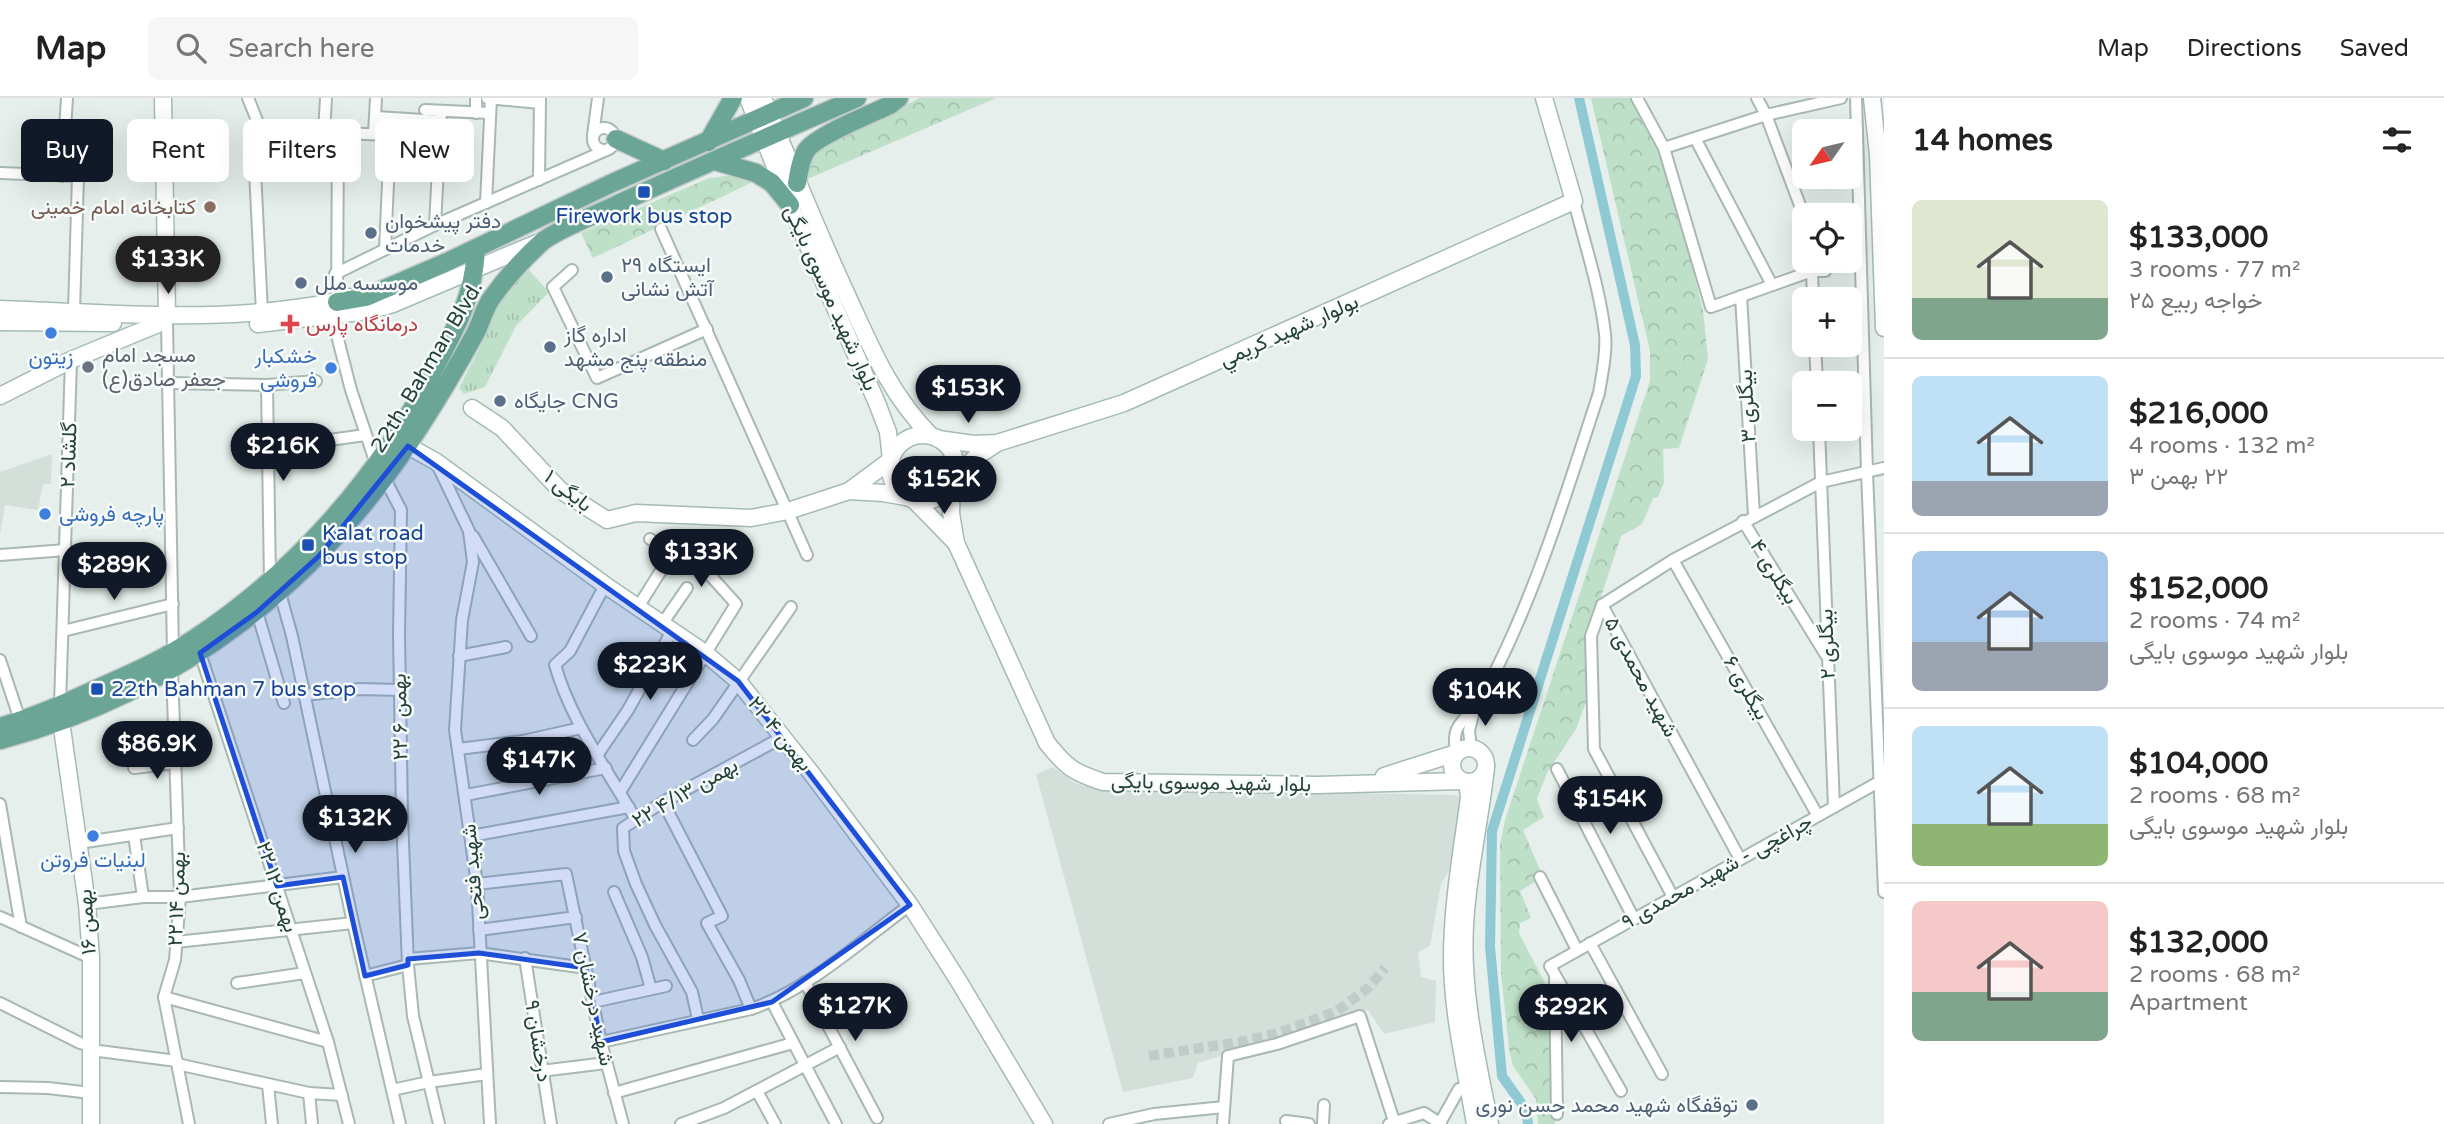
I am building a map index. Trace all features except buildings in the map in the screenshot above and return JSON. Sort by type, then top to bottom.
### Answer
[{"type":"main road","points":[[708,142],[733,98]]},
{"type":"main road","name":"22th. Bahman Blvd.","points":[[381,473],[470,295],[479,269],[476,249],[610,184],[708,142],[763,111],[804,98]]},
{"type":"main road","name":"22th. Bahman Blvd.","points":[[0,740],[61,713],[142,687],[215,624],[275,588],[319,556],[381,473],[408,446],[477,331],[489,301],[546,239],[857,98]]},
{"type":"main road","points":[[797,183],[801,161],[807,149],[819,139],[890,105],[899,98]]},
{"type":"main road","points":[[604,139],[664,161]]},
{"type":"main road","points":[[604,139],[627,151],[633,164],[631,176]]},
{"type":"main road","points":[[715,161],[756,173],[772,183],[790,205]]},
{"type":"main road","points":[[334,309],[476,249]]},
{"type":"main road","points":[[479,269],[489,301]]},
{"type":"main road","name":"22th. Bahman Blvd.","points":[[173,661],[200,653],[257,612],[275,588]]},
{"type":"main road","name":"22th. Bahman Blvd.","points":[[0,727],[20,720],[61,713]]},
{"type":"street","points":[[66,119],[67,98]]},
{"type":"street","points":[[163,98],[164,321]]},
{"type":"street","points":[[248,98],[256,119]]},
{"type":"street","points":[[325,119],[326,98]]},
{"type":"street","points":[[361,134],[374,134],[376,98]]},
{"type":"street","points":[[476,98],[476,113]]},
{"type":"street","points":[[485,203],[489,98],[540,100],[539,180]]},
{"type":"street","points":[[748,98],[763,111],[771,136]]},
{"type":"street","points":[[1486,767],[1477,780],[1464,782],[1457,778],[1452,768],[1463,751],[1474,707],[1496,671],[1542,567],[1599,393],[1604,365],[1605,336],[1599,300],[1544,98]]},
{"type":"street","points":[[1637,98],[1664,148],[1711,307],[1806,273]]},
{"type":"street","points":[[1757,98],[1799,203]]},
{"type":"street","points":[[1664,148],[1766,115],[1841,98]]},
{"type":"street","points":[[1856,98],[1867,472],[1882,780],[1884,892]]},
{"type":"street","points":[[1872,98],[1878,155],[1884,328]]},
{"type":"street","points":[[598,102],[604,139]]},
{"type":"street","points":[[598,102],[604,139]]},
{"type":"street","points":[[376,117],[391,118],[425,109],[440,116],[490,113]]},
{"type":"street","points":[[435,225],[440,116]]},
{"type":"street","name":"بلوار شهید موسوی بایگی","points":[[771,136],[797,183],[863,331],[895,394],[910,415],[935,438]]},
{"type":"street","name":"بلوار شهید موسوی بایگی","points":[[771,136],[790,205],[888,432],[891,460]]},
{"type":"street","points":[[1695,138],[1772,285]]},
{"type":"street","points":[[582,162],[604,139]]},
{"type":"street","points":[[335,274],[435,225],[582,162],[604,139]]},
{"type":"street","points":[[0,173],[21,174]]},
{"type":"street","points":[[74,311],[78,182]]},
{"type":"street","points":[[256,182],[262,313]]},
{"type":"street","name":"۲۲ بهمن ۶","points":[[337,182],[334,309],[365,435],[401,510],[401,817],[408,962],[413,1016],[439,1124]]},
{"type":"street","points":[[385,249],[388,182]]},
{"type":"street","points":[[0,322],[164,321],[260,324],[334,309],[552,205],[610,184]]},
{"type":"street","name":"بولوار شهيد كريمي","points":[[935,438],[974,444],[997,443],[1124,403],[1574,201]]},
{"type":"street","points":[[661,229],[807,555]]},
{"type":"street","points":[[0,309],[74,311],[164,321],[334,309],[368,311],[393,304],[546,239]]},
{"type":"street","points":[[572,270],[553,286],[597,378],[707,329]]},
{"type":"street","name":"بیگلری ۳","points":[[1741,296],[1754,516]]},
{"type":"street","points":[[0,396],[71,360],[164,321]]},
{"type":"street","name":"۲۲ بهمن ۱۴","points":[[164,321],[169,383],[180,897],[175,960],[164,997],[189,1124]]},
{"type":"street","name":"گلشاد ۲","points":[[61,713],[71,360]]},
{"type":"street","points":[[169,383],[267,385],[316,381]]},
{"type":"street","points":[[267,385],[267,449],[275,588],[292,636],[353,923],[400,1124]]},
{"type":"street","name":"بایگی ۱","points":[[472,408],[502,428],[560,490],[607,520],[635,513],[751,518],[788,512],[849,492]]},
{"type":"street","points":[[267,449],[365,435]]},
{"type":"street","points":[[917,436],[935,438],[953,455],[954,481],[936,499],[911,499],[883,492],[849,492],[891,460],[903,442],[917,436]]},
{"type":"street","name":"بیگلری ۲","points":[[1819,441],[1834,807]]},
{"type":"street","name":"بولوار شهيد كريمي","points":[[954,481],[976,457],[997,443]]},
{"type":"street","name":"۲۲ بهمن ۴","points":[[408,446],[435,461],[605,585],[705,653],[738,681],[910,905],[1044,1124]]},
{"type":"street","points":[[891,460],[892,481],[911,499]]},
{"type":"street","name":"شهید فتحی","points":[[435,461],[469,531],[472,562],[459,656],[455,730],[477,884],[490,1124]]},
{"type":"street","points":[[1673,897],[1594,749],[1591,636],[1602,605],[1673,561],[1821,482],[1884,468]]},
{"type":"street","name":"بلوار شهید موسوی بایگی","points":[[954,481],[951,513],[956,543],[1047,743],[1063,763],[1076,773],[1103,782],[1317,785],[1464,782]]},
{"type":"street","name":"بلوار شهید موسوی بایگی","points":[[911,499],[956,543]]},
{"type":"street","name":"بیگلری ۴","points":[[1743,522],[1827,658]]},
{"type":"street","points":[[469,531],[531,636]]},
{"type":"street","points":[[620,792],[736,604],[709,574],[650,539]]},
{"type":"street","points":[[0,555],[66,550]]},
{"type":"street","name":"بیگلری ۶","points":[[1673,561],[1818,816]]},
{"type":"street","points":[[638,607],[662,569]]},
{"type":"street","points":[[605,585],[570,651],[555,665],[563,694],[636,820]]},
{"type":"street","points":[[598,754],[628,710],[687,588]]},
{"type":"street","points":[[63,631],[173,604]]},
{"type":"street","name":"شهید محمدی ۵","points":[[1602,605],[1740,859]]},
{"type":"street","points":[[692,740],[713,719],[791,607]]},
{"type":"street","points":[[257,612],[284,702]]},
{"type":"street","points":[[459,656],[506,647]]},
{"type":"street","name":"۲۲ بهمن ۱۲","points":[[200,653],[328,1042],[349,1124]]},
{"type":"street","points":[[0,660],[20,720]]},
{"type":"street","points":[[304,695],[360,689],[400,690]]},
{"type":"street","name":"بهمن ۱۶","points":[[61,713],[87,904],[91,1124]]},
{"type":"street","points":[[458,749],[523,741],[581,728]]},
{"type":"street","name":"۲۲ بهمن ۴/۱۳","points":[[698,1019],[692,992],[655,925],[624,851],[623,828],[663,802],[781,738]]},
{"type":"street","points":[[1463,751],[1481,752],[1486,767],[1465,912],[1465,960],[1473,1039],[1490,1124]]},
{"type":"street","name":"بلوار شهید موسوی بایگی","points":[[1358,783],[1463,751]]},
{"type":"street","points":[[134,768],[176,763]]},
{"type":"street","points":[[466,795],[606,768]]},
{"type":"street","points":[[1557,769],[1634,919]]},
{"type":"street","name":"۹ چراغچی - شهید محمدی","points":[[1552,970],[1577,950],[1882,780]]},
{"type":"street","points":[[1464,782],[1469,797],[1453,911],[1452,962],[1460,1040],[1475,1124]]},
{"type":"street","points":[[663,802],[722,916],[707,923],[739,980],[751,1009]]},
{"type":"street","points":[[0,803],[21,927]]},
{"type":"street","points":[[471,836],[629,807]]},
{"type":"street","points":[[79,843],[178,828]]},
{"type":"street","points":[[134,835],[143,897]]},
{"type":"street","name":"شهید درخشان ۷","points":[[477,884],[566,874],[601,1042],[623,1124]]},
{"type":"street","points":[[87,904],[143,897],[180,897],[343,877]]},
{"type":"street","points":[[1540,877],[1577,950]]},
{"type":"street","points":[[614,892],[642,957],[651,989]]},
{"type":"street","points":[[601,1042],[772,1002],[806,982],[910,905]]},
{"type":"street","points":[[0,917],[90,958]]},
{"type":"street","points":[[479,930],[576,917]]},
{"type":"street","points":[[176,942],[353,923]]},
{"type":"street","points":[[1590,943],[1662,1074]]},
{"type":"street","points":[[365,976],[408,962],[480,953],[586,968]]},
{"type":"street","name":"درخشان ۹","points":[[525,958],[551,1124]]},
{"type":"street","points":[[1552,970],[1621,1091]]},
{"type":"street","points":[[1552,970],[1557,1114]]},
{"type":"street","points":[[237,983],[305,973]]},
{"type":"street","points":[[806,982],[877,1118]]},
{"type":"street","points":[[593,1002],[666,986]]},
{"type":"street","points":[[164,997],[328,1042]]},
{"type":"street","points":[[772,1002],[836,1124]]},
{"type":"street","points":[[0,1003],[91,1048],[177,1063],[309,1093],[342,1095]]},
{"type":"street","points":[[1223,1124],[1228,1056],[1278,1044],[1360,1016],[1370,1040],[1391,1123],[1424,1113],[1441,1123],[1460,1089],[1469,1088]]},
{"type":"street","points":[[614,1093],[793,1043]]},
{"type":"street","points":[[681,1124],[724,1108],[840,1047]]},
{"type":"street","points":[[541,1071],[607,1063]]},
{"type":"street","points":[[393,1090],[487,1074]]},
{"type":"street","points":[[268,1085],[272,1124]]},
{"type":"street","points":[[0,1087],[48,1088],[91,1093]]},
{"type":"street","points":[[757,1091],[775,1124]]},
{"type":"street","points":[[309,1093],[312,1124]]},
{"type":"street","points":[[1323,1124],[1324,1105]]},
{"type":"street","points":[[1109,1124],[1154,1114],[1224,1107]]},
{"type":"street","points":[[1286,1121],[1309,1124]]},
{"type":"highlighted area","points":[[408,446],[738,681],[910,905],[772,1002],[601,1042],[586,968],[479,953],[408,959],[408,965],[365,976],[343,877],[277,886],[200,653],[257,612],[319,556]]},
{"type":"shaded area","points":[[52,454],[51,484],[43,484],[38,510],[5,505],[0,534],[0,472]]},
{"type":"shaded area","points":[[1053,767],[1073,782],[1093,788],[1459,797],[1454,862],[1441,884],[1430,946],[1418,952],[1421,977],[1436,981],[1435,1022],[1384,1034],[1368,1010],[1198,1063],[1193,1078],[1123,1092],[1036,774]]},
{"type":"green space","points":[[920,98],[996,98],[805,180],[814,150]]},
{"type":"green space","points":[[1591,98],[1634,98],[1662,148],[1703,310],[1708,359],[1679,448],[1663,449],[1664,483],[1658,497],[1653,498],[1642,524],[1621,536],[1587,639],[1586,702],[1576,729],[1547,773],[1537,799],[1544,817],[1523,830],[1543,877],[1520,891],[1531,918],[1520,923],[1519,933],[1548,989],[1555,1124],[1538,1124],[1536,1099],[1513,1066],[1509,1049],[1501,973],[1500,845],[1505,820],[1650,381],[1650,351]]},
{"type":"green space","points":[[735,175],[753,182],[593,258],[581,233],[709,178]]},
{"type":"green space","points":[[527,268],[549,292],[516,326],[485,387],[464,394],[459,388],[487,333],[493,302]]},
{"type":"waterway","points":[[1528,1124],[1526,1110],[1502,1076],[1490,947],[1492,831],[1636,376],[1635,345],[1579,98]]},
{"type":"tunnel","points":[[1149,1056],[1245,1041],[1281,1032],[1337,1011],[1368,988],[1385,968]]},
{"type":"place","name":"Firework bus stop","points":[[644,192]]},
{"type":"place","name":"کتابخانه امام خمینی","points":[[210,207]]},
{"type":"place","name":"دفتر پیشخوان خدمات","points":[[371,233]]},
{"type":"place","name":"ایستگاه ۲۹ آتش نشانی","points":[[607,277]]},
{"type":"place","name":"موسسه ملل","points":[[301,283]]},
{"type":"place","name":"درمانگاه پارس","points":[[290,324]]},
{"type":"place","name":"زیتون","points":[[51,333]]},
{"type":"place","name":"اداره گاز منطقه پنج مشهد","points":[[550,347]]},
{"type":"place","name":"مسجد امام جعفر صادق(ع)","points":[[88,367]]},
{"type":"place","name":"خشکبار فروشی","points":[[331,368]]},
{"type":"place","name":"جایگاه CNG","points":[[500,401]]},
{"type":"place","name":"پارچه فروشی","points":[[45,514]]},
{"type":"place","name":"Kalat road bus stop","points":[[308,545]]},
{"type":"place","name":"22th Bahman 7 bus stop","points":[[97,689]]},
{"type":"place","name":"لبنیات فروتن","points":[[93,836]]},
{"type":"place","name":"توقفگاه شهید محمد حسن نوری","points":[[1752,1105]]}]
